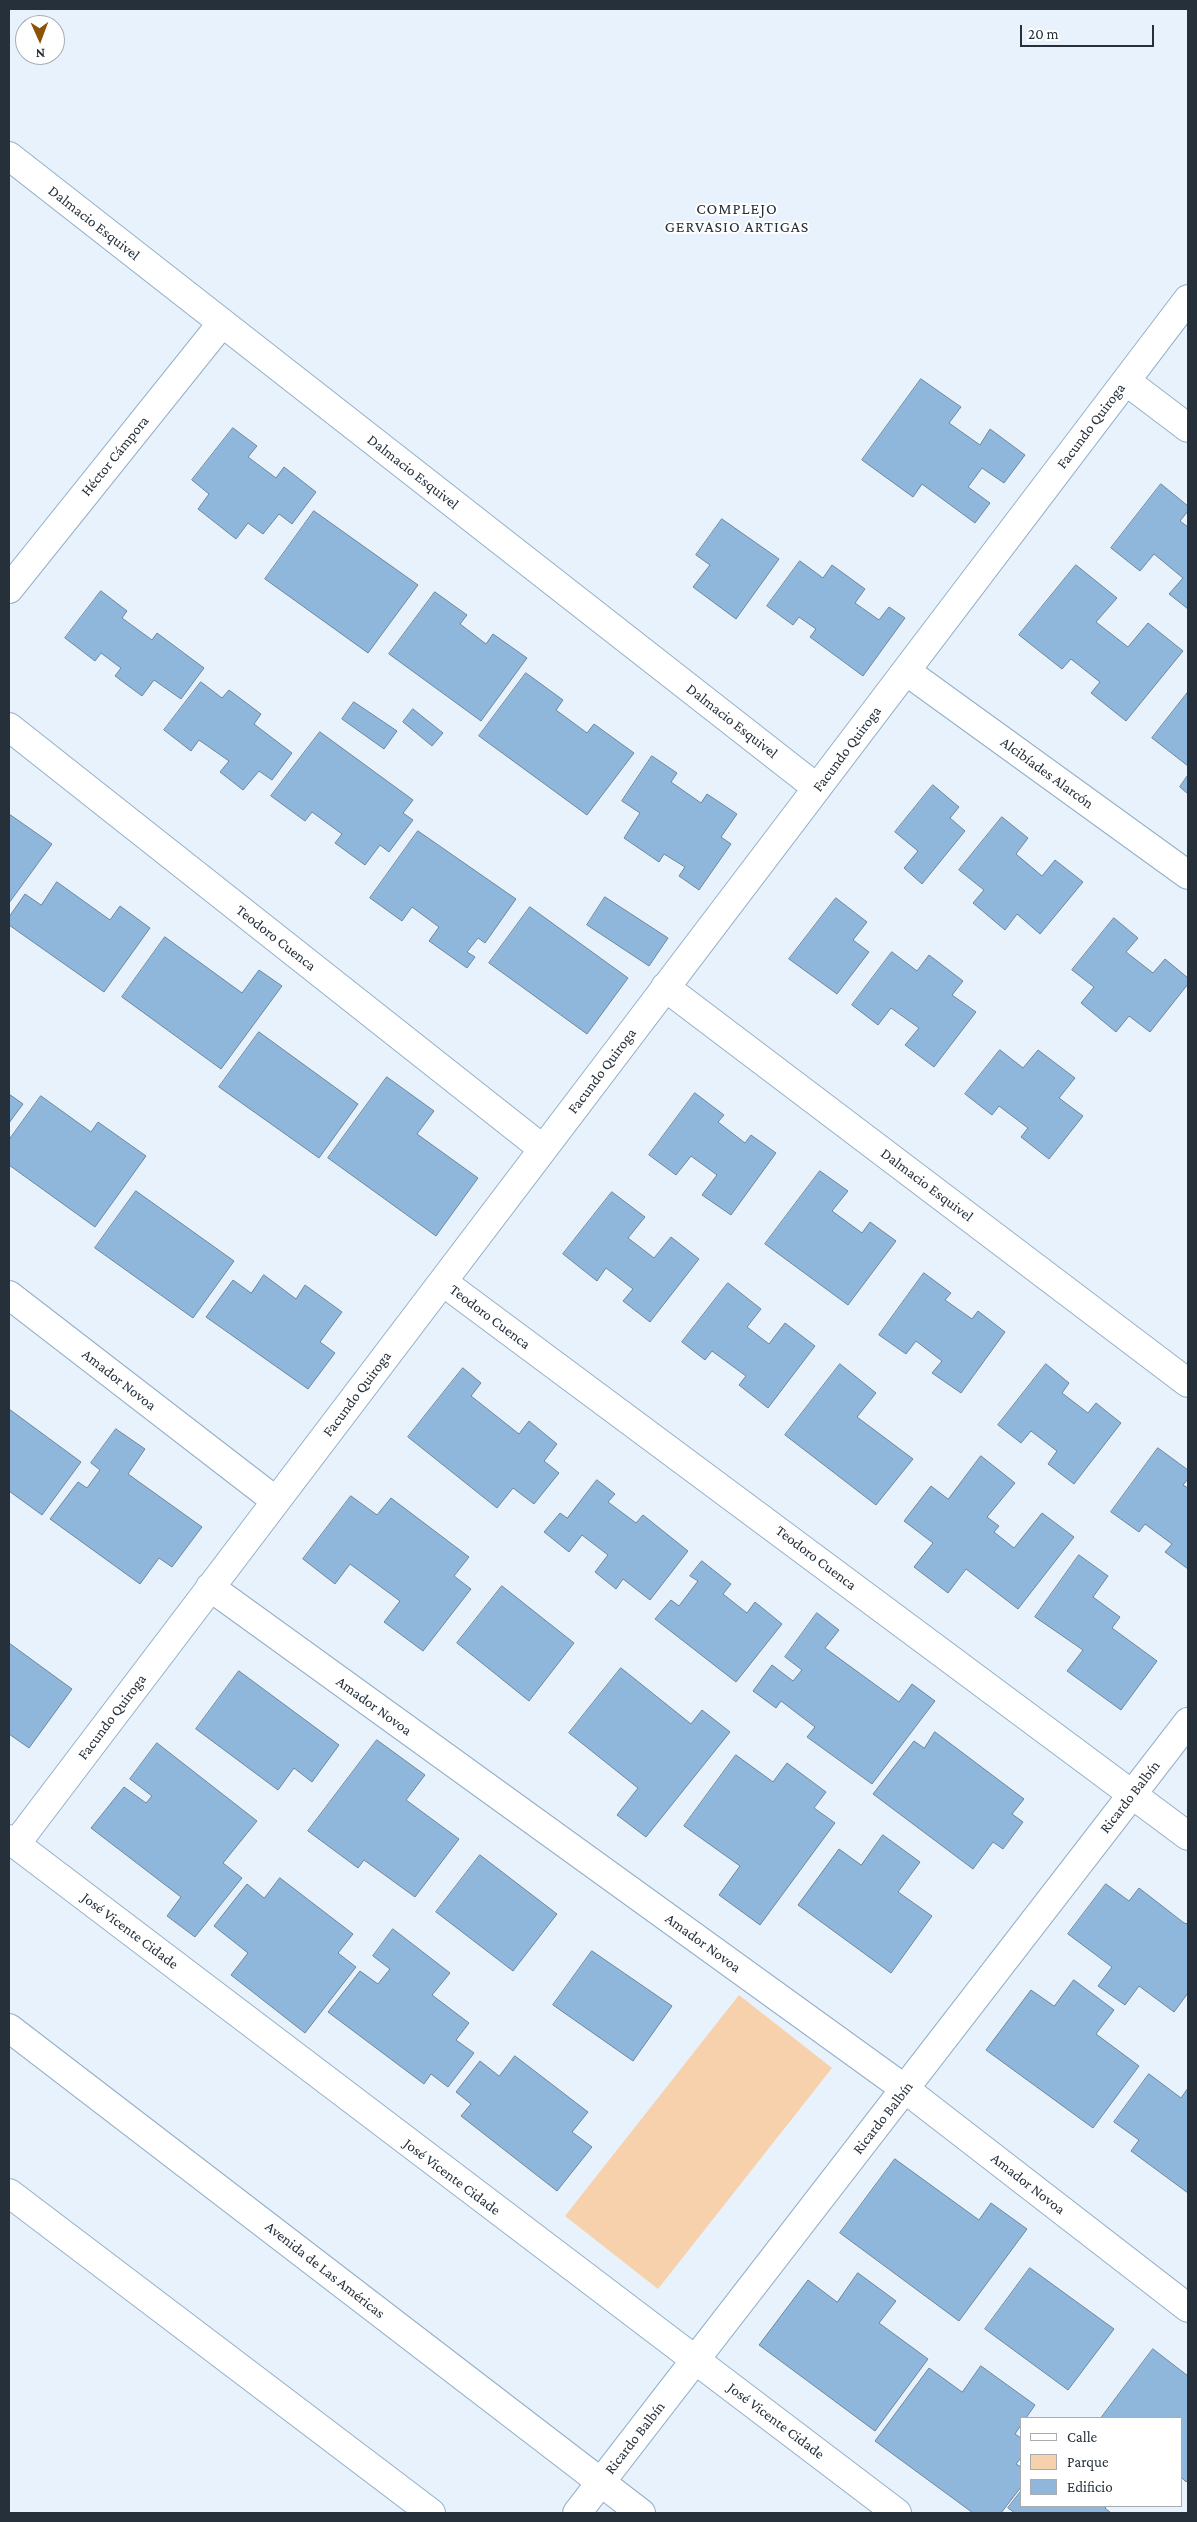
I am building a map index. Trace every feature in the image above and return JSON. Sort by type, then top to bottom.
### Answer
[{"type":"street","name":"Dalmacio Esquivel","points":[[9,156],[817,788]]},
{"type":"street","name":"Facundo Quiroga","points":[[12,1841],[276,1501],[1188,299]]},
{"type":"street","name":"Héctor Cámpora","points":[[9,589],[222,323]]},
{"type":"street","points":[[1126,381],[1188,428]]},
{"type":"street","name":"Alcibíades Alarcón","points":[[906,671],[1188,875]]},
{"type":"street","name":"Teodoro Cuenca","points":[[9,727],[543,1149]]},
{"type":"street","name":"Dalmacio Esquivel","points":[[665,988],[1188,1383]]},
{"type":"street","name":"Teodoro Cuenca","points":[[443,1282],[1188,1836]]},
{"type":"street","name":"Amador Novoa","points":[[9,1295],[276,1501]]},
{"type":"street","name":"Amador Novoa","points":[[210,1587],[905,2089],[1188,2308]]},
{"type":"street","name":"Ricardo Balbín","points":[[577,2513],[1188,1722]]},
{"type":"street","name":"José Vicente Cidade","points":[[12,1841],[897,2513]]},
{"type":"street","name":"Avenida de Las Américas","points":[[9,2028],[641,2513]]},
{"type":"street","points":[[9,2193],[431,2513]]},
{"type":"green space","points":[[739,1995],[832,2068],[658,2289],[565,2216]]},
{"type":"building","points":[[921,379],[961,407],[949,423],[980,445],[990,429],[1025,455],[1004,483],[982,468],[968,487],[990,503],[975,523],[922,484],[913,497],[862,460]]},
{"type":"building","points":[[233,428],[257,446],[248,457],[276,478],[284,467],[316,492],[292,524],[279,514],[263,534],[248,523],[236,539],[198,509],[209,494],[192,480]]},
{"type":"building","points":[[1161,484],[1188,506],[1188,511],[1180,521],[1188,527],[1188,609],[1169,594],[1183,578],[1154,554],[1140,571],[1111,548]]},
{"type":"building","points":[[314,511],[418,585],[368,653],[265,579]]},
{"type":"building","points":[[722,519],[779,559],[736,619],[693,587],[710,565],[696,555]]},
{"type":"building","points":[[800,561],[823,578],[832,565],[865,589],[855,603],[879,620],[889,607],[905,618],[863,676],[810,637],[816,629],[799,617],[793,625],[767,606]]},
{"type":"building","points":[[1076,565],[1117,598],[1096,622],[1128,647],[1148,623],[1183,651],[1126,721],[1091,693],[1100,682],[1071,659],[1062,669],[1019,635]]},
{"type":"building","points":[[101,591],[127,611],[122,618],[152,640],[157,633],[204,668],[181,699],[154,680],[142,696],[115,676],[121,668],[101,653],[95,661],[65,638]]},
{"type":"building","points":[[435,592],[467,615],[460,624],[486,644],[493,634],[527,658],[481,721],[389,654]]},
{"type":"building","points":[[526,673],[563,700],[556,710],[587,733],[594,724],[634,753],[587,815],[479,736]]},
{"type":"building","points":[[201,682],[222,698],[229,690],[261,714],[254,724],[292,753],[272,780],[259,771],[243,790],[220,772],[229,761],[199,740],[191,751],[164,730]]},
{"type":"building","points":[[1188,692],[1188,766],[1152,738]]},
{"type":"building","points":[[354,702],[397,731],[384,749],[342,719]]},
{"type":"building","points":[[413,709],[443,733],[432,746],[403,722]]},
{"type":"building","points":[[320,732],[413,800],[403,813],[413,820],[389,852],[380,845],[365,865],[335,843],[342,834],[312,812],[305,821],[271,796]]},
{"type":"building","points":[[652,756],[677,773],[671,782],[701,803],[707,794],[737,814],[721,837],[731,844],[699,890],[679,876],[685,867],[664,854],[659,862],[624,838],[640,813],[622,801]]},
{"type":"building","points":[[1188,775],[1188,794],[1180,787]]},
{"type":"building","points":[[933,785],[959,807],[950,818],[965,831],[922,884],[904,868],[918,851],[895,832]]},
{"type":"building","points":[[9,814],[52,844],[9,903]]},
{"type":"building","points":[[1002,817],[1028,838],[1016,854],[1042,876],[1055,860],[1083,882],[1040,934],[1017,914],[1005,930],[973,903],[984,890],[959,870]]},
{"type":"building","points":[[418,831],[516,899],[485,943],[478,938],[467,952],[475,957],[467,968],[429,941],[439,927],[412,907],[402,921],[370,898]]},
{"type":"building","points":[[57,882],[110,920],[120,906],[150,928],[104,992],[9,925],[9,917],[25,894],[41,905]]},
{"type":"building","points":[[605,897],[668,938],[649,966],[587,925]]},
{"type":"building","points":[[836,898],[867,922],[853,940],[869,952],[837,994],[789,959]]},
{"type":"building","points":[[530,907],[628,978],[587,1034],[489,963]]},
{"type":"building","points":[[1114,918],[1138,938],[1126,952],[1153,973],[1165,959],[1188,978],[1188,984],[1150,1032],[1129,1016],[1116,1032],[1081,1003],[1094,987],[1072,970]]},
{"type":"building","points":[[165,937],[242,993],[259,970],[282,986],[221,1069],[122,997]]},
{"type":"building","points":[[892,952],[917,971],[929,955],[963,981],[952,995],[976,1012],[934,1067],[905,1045],[919,1028],[891,1008],[878,1025],[852,1005]]},
{"type":"building","points":[[259,1032],[358,1104],[319,1158],[219,1087]]},
{"type":"building","points":[[1000,1050],[1023,1068],[1038,1050],[1075,1078],[1059,1098],[1083,1116],[1049,1159],[1021,1137],[1028,1128],[999,1106],[992,1115],[965,1094]]},
{"type":"building","points":[[387,1077],[434,1111],[417,1134],[478,1178],[436,1236],[328,1158]]},
{"type":"building","points":[[695,1093],[724,1115],[718,1122],[745,1143],[751,1135],[776,1153],[731,1215],[702,1195],[717,1175],[691,1156],[676,1175],[649,1155]]},
{"type":"building","points":[[9,1094],[23,1104],[9,1123]]},
{"type":"building","points":[[41,1096],[91,1132],[98,1122],[146,1156],[95,1227],[9,1165],[9,1140]]},
{"type":"building","points":[[820,1171],[848,1191],[832,1211],[862,1233],[870,1222],[896,1241],[848,1305],[765,1244]]},
{"type":"building","points":[[136,1191],[234,1261],[193,1318],[95,1248]]},
{"type":"building","points":[[612,1192],[645,1217],[628,1238],[654,1258],[671,1237],[699,1259],[650,1322],[623,1301],[633,1289],[606,1268],[597,1281],[563,1254]]},
{"type":"building","points":[[924,1273],[951,1293],[945,1300],[972,1319],[978,1311],[1005,1332],[961,1393],[932,1373],[942,1361],[916,1341],[906,1354],[879,1335]]},
{"type":"building","points":[[264,1275],[296,1299],[305,1285],[342,1312],[320,1342],[335,1353],[308,1389],[206,1317],[233,1280],[251,1293]]},
{"type":"building","points":[[728,1283],[761,1309],[747,1327],[769,1344],[785,1323],[815,1346],[768,1408],[739,1385],[746,1376],[712,1351],[705,1360],[682,1342]]},
{"type":"building","points":[[840,1364],[876,1393],[857,1417],[913,1459],[876,1505],[785,1435]]},
{"type":"building","points":[[1046,1364],[1069,1383],[1062,1393],[1088,1413],[1096,1403],[1121,1423],[1074,1484],[1048,1464],[1057,1451],[1031,1431],[1021,1443],[998,1425]]},
{"type":"building","points":[[463,1368],[481,1383],[471,1396],[519,1434],[529,1421],[557,1444],[544,1461],[559,1473],[534,1504],[513,1488],[497,1508],[408,1437]]},
{"type":"building","points":[[9,1409],[81,1462],[42,1515],[9,1491]]},
{"type":"building","points":[[116,1429],[145,1449],[128,1474],[202,1527],[172,1567],[159,1558],[140,1584],[50,1519],[78,1482],[87,1488],[100,1470],[91,1463]]},
{"type":"building","points":[[1158,1448],[1188,1470],[1188,1479],[1183,1485],[1188,1488],[1188,1569],[1165,1552],[1172,1544],[1145,1524],[1139,1532],[1111,1512]]},
{"type":"building","points":[[981,1456],[1015,1483],[987,1517],[999,1526],[994,1532],[1014,1548],[1042,1513],[1074,1537],[1018,1609],[966,1569],[948,1593],[914,1567],[933,1543],[904,1521],[931,1486],[948,1499]]},
{"type":"building","points":[[597,1480],[615,1494],[608,1502],[636,1523],[643,1515],[688,1551],[650,1600],[623,1579],[616,1589],[595,1572],[608,1555],[582,1535],[569,1552],[544,1532],[560,1513],[567,1518]]},
{"type":"building","points":[[351,1496],[377,1515],[391,1498],[469,1557],[454,1576],[471,1589],[423,1651],[384,1622],[400,1601],[350,1564],[335,1584],[303,1559]]},
{"type":"building","points":[[1079,1555],[1108,1576],[1093,1597],[1120,1617],[1112,1628],[1157,1661],[1121,1710],[1067,1671],[1083,1650],[1035,1617]]},
{"type":"building","points":[[702,1561],[731,1584],[723,1594],[747,1613],[755,1602],[782,1624],[736,1682],[655,1619],[671,1600],[679,1606],[698,1581],[690,1576]]},
{"type":"building","points":[[502,1586],[574,1643],[529,1701],[457,1643]]},
{"type":"building","points":[[817,1613],[839,1630],[825,1648],[899,1702],[912,1684],[935,1701],[872,1784],[807,1737],[815,1727],[781,1701],[776,1708],[753,1691],[772,1665],[793,1681],[802,1670],[785,1657]]},
{"type":"building","points":[[9,1643],[72,1689],[29,1748],[9,1734]]},
{"type":"building","points":[[621,1668],[691,1724],[702,1710],[730,1732],[646,1837],[617,1815],[638,1788],[569,1733]]},
{"type":"building","points":[[239,1671],[339,1745],[312,1782],[294,1768],[278,1790],[196,1729]]},
{"type":"building","points":[[935,1732],[1024,1799],[1012,1814],[1023,1822],[1003,1849],[993,1842],[973,1869],[873,1794],[914,1741],[924,1748]]},
{"type":"building","points":[[377,1740],[425,1775],[406,1800],[459,1839],[415,1897],[364,1860],[358,1868],[308,1831]]},
{"type":"building","points":[[157,1743],[257,1821],[223,1863],[242,1878],[195,1937],[167,1916],[181,1897],[91,1828],[124,1787],[146,1803],[152,1796],[130,1779]]},
{"type":"building","points":[[736,1755],[773,1782],[787,1763],[826,1792],[814,1808],[835,1823],[760,1925],[719,1895],[740,1866],[684,1826]]},
{"type":"building","points":[[883,1835],[920,1862],[898,1892],[932,1916],[891,1973],[798,1905],[839,1849],[861,1865]]},
{"type":"building","points":[[480,1855],[557,1914],[513,1971],[436,1912]]},
{"type":"building","points":[[280,1878],[353,1934],[338,1953],[356,1967],[305,2033],[231,1975],[248,1953],[214,1926],[247,1884],[264,1898]]},
{"type":"building","points":[[1106,1884],[1129,1901],[1139,1888],[1184,1923],[1188,1924],[1188,1993],[1174,2012],[1139,1986],[1125,2005],[1098,1986],[1112,1967],[1068,1934]]},
{"type":"building","points":[[393,1929],[450,1973],[432,1995],[469,2023],[456,2040],[474,2053],[448,2087],[431,2074],[424,2084],[328,2012],[360,1971],[378,1984],[390,1969],[373,1956]]},
{"type":"building","points":[[592,1951],[672,2006],[633,2061],[553,2005]]},
{"type":"building","points":[[1074,1980],[1114,2010],[1096,2034],[1139,2066],[1093,2128],[986,2050],[1031,1990],[1054,2006]]},
{"type":"building","points":[[515,2056],[588,2112],[572,2132],[592,2147],[557,2191],[461,2116],[471,2104],[456,2092],[480,2061],[499,2076]]},
{"type":"building","points":[[1149,2074],[1181,2098],[1188,2088],[1188,2193],[1131,2151],[1139,2140],[1114,2122]]},
{"type":"building","points":[[895,2159],[979,2220],[991,2203],[1027,2229],[959,2321],[840,2233]]},
{"type":"building","points":[[1030,2268],[1114,2329],[1068,2390],[985,2329]]},
{"type":"building","points":[[858,2273],[896,2301],[879,2323],[928,2359],[875,2431],[759,2345],[808,2280],[837,2302]]},
{"type":"building","points":[[1153,2349],[1188,2376],[1188,2479],[1186,2482],[1182,2478],[1182,2417],[1102,2417]]},
{"type":"building","points":[[981,2366],[1035,2405],[1027,2417],[1020,2417],[1020,2426],[1015,2434],[1020,2437],[1020,2459],[1016,2464],[1020,2466],[1020,2488],[1001,2513],[973,2513],[875,2441],[929,2368],[962,2392]]},
{"type":"building","points":[[1020,2492],[1020,2507],[1106,2507],[1111,2513],[1015,2513],[1008,2508]]},
{"type":"district","name":"COMPLEJO GERVASIO ARTIGAS","points":[[737,218]]}]
